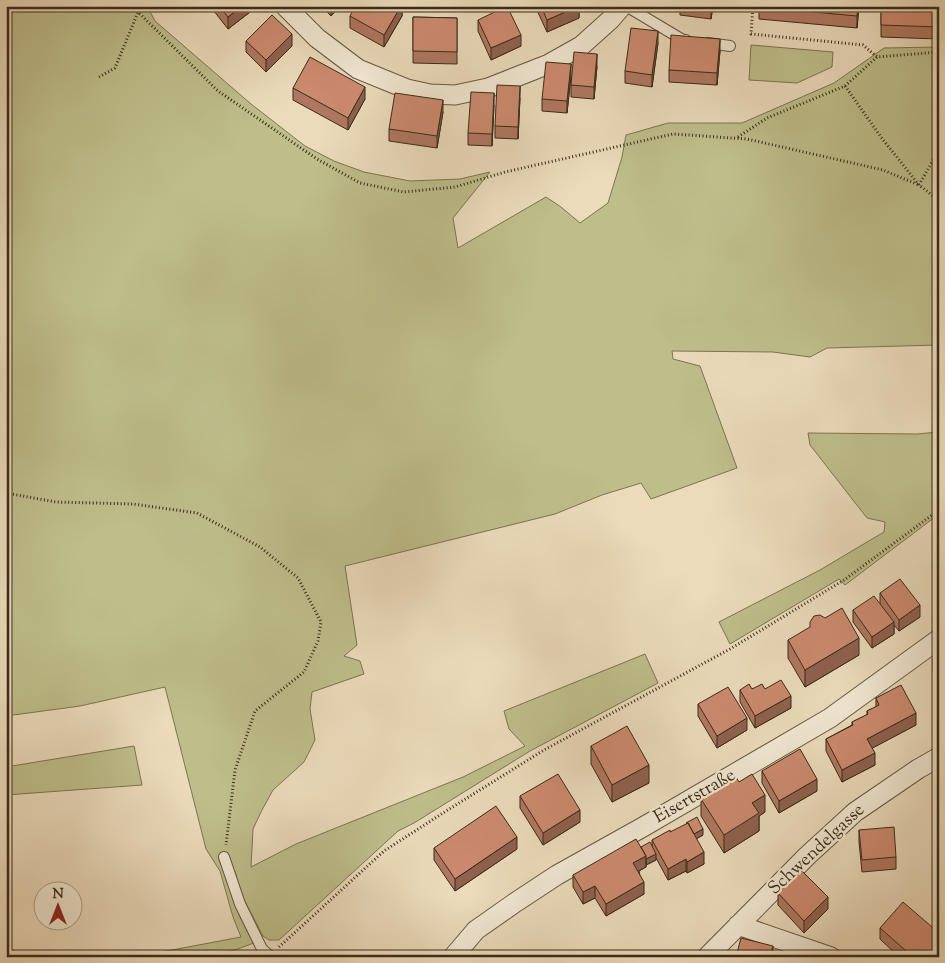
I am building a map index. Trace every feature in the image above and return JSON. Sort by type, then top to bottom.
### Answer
[{"type":"street","points":[[285,6],[317,38],[358,70],[407,88],[430,94],[454,95],[488,88],[549,64],[581,46],[610,20],[622,6]]},
{"type":"street","name":"Eisertstraße","points":[[453,957],[476,930],[557,875],[830,718],[939,639]]},
{"type":"street","name":"Schwendelgasse","points":[[707,957],[807,856],[855,812],[939,757]]},
{"type":"street","points":[[738,925],[831,957]]},
{"type":"lane","points":[[626,6],[683,40],[730,46]]},
{"type":"lane","points":[[224,857],[240,904],[267,954]]},
{"type":"path","points":[[132,6],[218,91],[317,158],[360,183],[404,192],[455,187],[505,172],[673,134],[747,139],[883,170],[919,184]]},
{"type":"path","points":[[753,6],[751,34],[863,45],[876,57]]},
{"type":"path","points":[[99,77],[115,68],[138,12]]},
{"type":"path","points":[[737,138],[767,118],[845,86],[876,57],[939,52]]},
{"type":"path","points":[[845,86],[881,137],[919,184],[939,203]]},
{"type":"path","points":[[919,184],[939,150]]},
{"type":"path","points":[[6,492],[56,502],[133,504],[197,512],[260,547],[298,578],[320,622],[318,641],[304,672],[255,711],[234,770],[224,857]]},
{"type":"path","points":[[223,957],[267,954],[384,851],[544,750],[730,649],[844,580],[939,510]]},
{"type":"path","points":[[6,950],[32,957]]},
{"type":"green space","points":[[6,6],[147,6],[155,21],[251,104],[305,146],[334,161],[364,172],[410,181],[460,179],[490,172],[453,218],[458,248],[546,197],[580,223],[608,203],[622,157],[626,135],[668,123],[742,123],[834,83],[884,48],[939,47],[939,345],[827,348],[810,357],[773,352],[672,351],[673,359],[700,366],[737,468],[651,499],[641,483],[602,495],[555,514],[345,566],[357,645],[344,656],[360,661],[364,674],[312,692],[310,709],[315,740],[304,762],[273,790],[262,810],[253,829],[251,867],[296,844],[463,777],[525,746],[509,729],[504,711],[645,654],[658,683],[530,751],[398,831],[279,940],[269,940],[263,936],[240,892],[235,871],[226,871],[240,917],[254,943],[235,950],[198,957],[119,957],[172,950],[241,937],[233,917],[220,871],[206,849],[165,687],[80,706],[6,716]]},
{"type":"green space","points":[[751,45],[833,52],[832,67],[797,83],[749,80]]},
{"type":"green space","points":[[939,432],[939,514],[845,585],[839,579],[730,644],[719,622],[820,570],[884,532],[885,522],[867,518],[810,445],[808,433],[917,434]]},
{"type":"green space","points":[[134,746],[142,785],[6,795],[6,767]]},
{"type":"building","points":[[219,6],[242,6],[228,17]]},
{"type":"building","points":[[355,6],[401,6],[384,35],[350,16]]},
{"type":"building","points":[[507,6],[521,35],[491,48],[478,20]]},
{"type":"building","points":[[541,6],[579,6],[547,20]]},
{"type":"building","points":[[759,6],[858,6],[857,16]]},
{"type":"building","points":[[881,6],[939,6],[939,27],[881,25]]},
{"type":"building","points":[[272,15],[292,34],[266,60],[246,41]]},
{"type":"building","points":[[413,17],[457,18],[457,52],[413,51]]},
{"type":"building","points":[[631,28],[658,31],[652,75],[625,71]]},
{"type":"building","points":[[671,35],[720,39],[717,73],[669,70]]},
{"type":"building","points":[[574,52],[597,54],[594,87],[571,85]]},
{"type":"building","points":[[310,57],[365,87],[348,118],[293,88]]},
{"type":"building","points":[[546,62],[571,64],[567,101],[542,99]]},
{"type":"building","points":[[497,85],[520,86],[518,127],[495,126]]},
{"type":"building","points":[[471,92],[494,93],[492,134],[468,133]]},
{"type":"building","points":[[395,93],[443,100],[437,136],[389,129]]},
{"type":"building","points":[[900,579],[920,605],[899,620],[880,593]]},
{"type":"building","points":[[874,596],[894,622],[872,637],[853,610]]},
{"type":"building","points":[[842,608],[859,638],[805,670],[788,640],[810,627],[810,622],[814,616],[820,615],[825,618]]},
{"type":"building","points":[[939,656],[939,668],[933,659]]},
{"type":"building","points":[[781,680],[791,696],[755,716],[740,690],[749,684],[752,689],[762,684],[765,689]]},
{"type":"building","points":[[901,685],[916,713],[867,739],[875,753],[842,770],[826,739],[853,725],[852,722],[868,714],[867,711],[879,705],[876,698]]},
{"type":"building","points":[[728,687],[747,718],[717,736],[698,704]]},
{"type":"building","points":[[627,726],[649,765],[612,785],[591,746]]},
{"type":"building","points":[[800,749],[817,779],[779,801],[762,771]]},
{"type":"building","points":[[558,774],[580,810],[543,833],[520,796]]},
{"type":"building","points":[[752,774],[765,795],[752,803],[759,813],[724,835],[701,799],[736,777],[739,782]]},
{"type":"building","points":[[496,806],[517,837],[455,879],[434,848]]},
{"type":"building","points":[[697,817],[703,829],[694,834],[688,823],[686,823]]},
{"type":"building","points":[[688,823],[704,852],[687,862],[686,859],[668,869],[652,840]]},
{"type":"building","points":[[894,827],[896,857],[862,860],[859,830]]},
{"type":"building","points":[[636,839],[646,856],[633,863],[644,882],[606,904],[595,886],[583,892],[573,875]]},
{"type":"building","points":[[650,842],[656,854],[646,859],[641,847]]},
{"type":"building","points":[[802,871],[828,897],[804,921],[778,893]]},
{"type":"building","points":[[903,902],[939,933],[939,943],[926,957],[913,957],[880,928]]},
{"type":"building","points":[[741,938],[773,946],[770,957],[736,957]]}]
